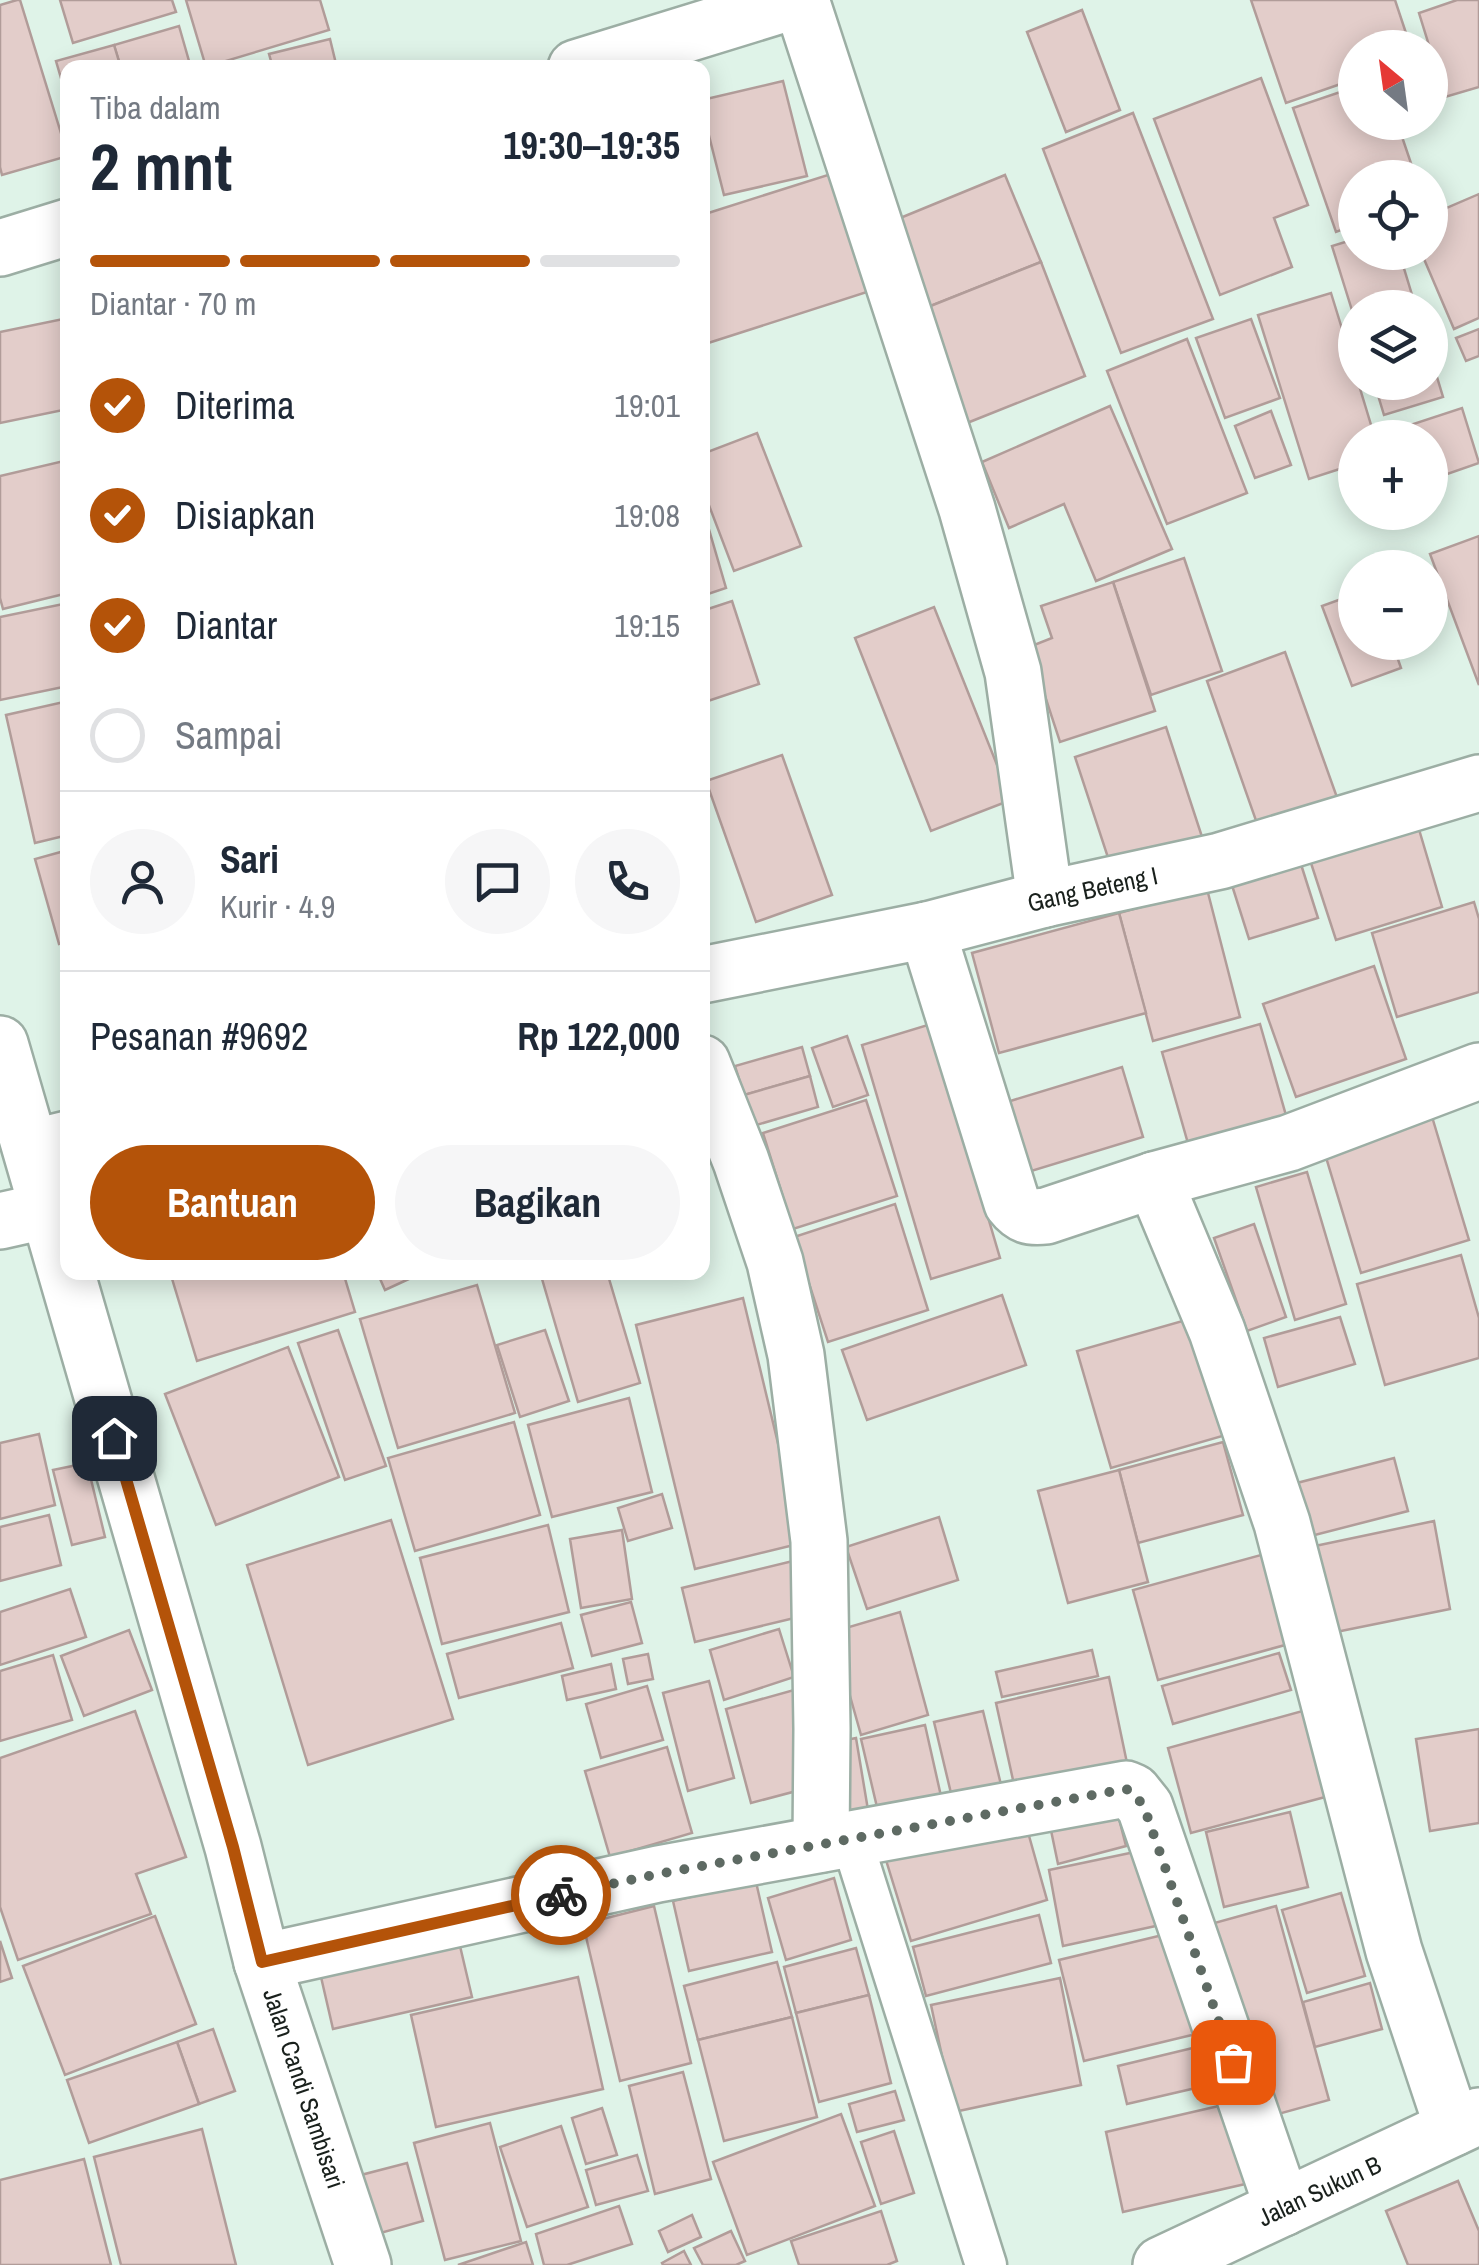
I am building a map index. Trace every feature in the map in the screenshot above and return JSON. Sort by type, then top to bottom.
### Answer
[{"type":"street","points":[[602,60],[799,0],[968,509],[1013,672],[1045,899]]},
{"type":"street","points":[[0,248],[60,229]]},
{"type":"street","name":"Gang Beteng I","points":[[710,973],[927,930],[1045,899],[1220,861],[1479,783]]},
{"type":"street","points":[[927,930],[1012,1202],[1019,1212],[1031,1218],[1289,1143],[1479,1070]]},
{"type":"street","name":"Jalan Candi Sambisari","points":[[0,1044],[49,1143],[24,1216],[233,1847],[262,1962],[363,2265]]},
{"type":"street","points":[[710,1083],[775,1262],[796,1356],[818,1541],[822,1729],[836,1841]]},
{"type":"street","points":[[1154,1180],[1218,1331],[1282,1523],[1394,1952],[1466,2122]]},
{"type":"street","points":[[262,1962],[658,1874],[1118,1788],[1133,1792],[1144,1807],[1283,2208]]},
{"type":"street","name":"Jalan Sukun B","points":[[1161,2265],[1466,2122]]},
{"type":"lane","points":[[836,1841],[986,2265]]},
{"type":"building","points":[[20,0],[60,130],[60,158],[2,175],[0,167],[0,5]]},
{"type":"building","points":[[60,0],[172,0],[176,12],[73,43]]},
{"type":"building","points":[[186,0],[320,0],[329,30],[229,60],[204,60]]},
{"type":"building","points":[[1251,0],[1395,0],[1405,30],[1338,30],[1338,85],[1286,103]]},
{"type":"building","points":[[1457,0],[1479,0],[1479,87],[1448,96],[1448,30],[1424,30],[1419,13]]},
{"type":"building","points":[[1082,10],[1120,110],[1066,132],[1027,32]]},
{"type":"building","points":[[179,26],[189,60],[119,60],[114,45]]},
{"type":"building","points":[[330,39],[335,60],[271,60],[269,54]]},
{"type":"building","points":[[114,45],[119,60],[60,60],[60,75],[56,61]]},
{"type":"building","points":[[1261,78],[1308,205],[1274,218],[1292,267],[1220,295],[1154,119]]},
{"type":"building","points":[[783,81],[807,176],[724,195],[710,140],[710,98]]},
{"type":"building","points":[[1338,93],[1338,140],[1403,140],[1410,160],[1338,160],[1336,232],[1293,108]]},
{"type":"building","points":[[1133,113],[1213,319],[1121,353],[1043,149]]},
{"type":"building","points":[[831,174],[867,292],[710,342],[710,212]]},
{"type":"building","points":[[1005,175],[1041,262],[923,309],[888,223]]},
{"type":"building","points":[[1479,194],[1479,318],[1454,329],[1448,315],[1448,290],[1437,290],[1429,270],[1448,270],[1448,207]]},
{"type":"building","points":[[1338,244],[1338,265],[1332,246]]},
{"type":"building","points":[[1041,262],[1085,376],[967,423],[923,309]]},
{"type":"building","points":[[1339,270],[1404,270],[1411,290],[1346,290]]},
{"type":"building","points":[[1331,293],[1338,316],[1338,400],[1363,400],[1370,420],[1338,420],[1338,470],[1309,479],[1258,315]]},
{"type":"building","points":[[1251,319],[1280,398],[1225,418],[1196,338]]},
{"type":"building","points":[[60,320],[60,411],[0,423],[0,332]]},
{"type":"building","points":[[1479,329],[1479,356],[1466,361],[1456,338]]},
{"type":"building","points":[[1187,339],[1247,493],[1167,524],[1107,371]]},
{"type":"building","points":[[1379,400],[1433,400],[1384,415]]},
{"type":"building","points":[[1110,406],[1172,549],[1096,581],[1064,504],[1009,528],[982,462]]},
{"type":"building","points":[[1462,408],[1479,463],[1448,474],[1448,420],[1425,420]]},
{"type":"building","points":[[1271,411],[1291,465],[1255,478],[1235,426]]},
{"type":"building","points":[[757,433],[801,546],[734,571],[710,508],[710,451]]},
{"type":"building","points":[[60,462],[60,595],[3,609],[0,476]]},
{"type":"building","points":[[710,533],[726,588],[710,593]]},
{"type":"building","points":[[1479,536],[1479,685],[1448,602],[1448,550],[1441,550]]},
{"type":"building","points":[[1184,558],[1222,671],[1151,695],[1113,582]]},
{"type":"building","points":[[1113,582],[1155,711],[1060,742],[1029,647],[1052,638],[1041,606]]},
{"type":"building","points":[[1338,600],[1338,649],[1322,606]]},
{"type":"building","points":[[732,601],[759,684],[710,700],[710,608]]},
{"type":"building","points":[[60,605],[60,688],[0,700],[0,617]]},
{"type":"building","points":[[934,607],[1011,800],[931,831],[855,638]]},
{"type":"building","points":[[1285,652],[1339,803],[1260,832],[1207,681]]},
{"type":"building","points":[[1342,660],[1398,660],[1401,668],[1352,686]]},
{"type":"building","points":[[60,703],[60,837],[35,843],[6,715]]},
{"type":"building","points":[[1166,727],[1206,849],[1115,879],[1075,757]]},
{"type":"building","points":[[782,755],[832,895],[756,922],[710,792],[710,780]]},
{"type":"building","points":[[1418,826],[1442,907],[1336,940],[1310,860]]},
{"type":"building","points":[[60,852],[59,944],[35,859]]},
{"type":"building","points":[[1299,858],[1318,918],[1249,939],[1230,879]]},
{"type":"building","points":[[1207,889],[1240,1017],[1153,1041],[1119,913]]},
{"type":"building","points":[[1474,902],[1479,919],[1479,992],[1397,1017],[1372,933]]},
{"type":"building","points":[[1119,913],[1146,1013],[999,1053],[972,953]]},
{"type":"building","points":[[1374,966],[1406,1059],[1296,1097],[1263,1004]]},
{"type":"building","points":[[931,1024],[1000,1258],[931,1279],[862,1045]]},
{"type":"building","points":[[1260,1024],[1289,1126],[1191,1154],[1162,1052]]},
{"type":"building","points":[[847,1036],[868,1095],[833,1107],[812,1048]]},
{"type":"building","points":[[802,1047],[810,1076],[744,1095],[735,1066]]},
{"type":"building","points":[[1122,1067],[1143,1137],[1028,1172],[1007,1102]]},
{"type":"building","points":[[810,1076],[818,1107],[753,1126],[744,1095]]},
{"type":"building","points":[[866,1100],[897,1196],[793,1229],[763,1133]]},
{"type":"building","points":[[1430,1110],[1469,1240],[1361,1273],[1322,1144]]},
{"type":"building","points":[[1307,1172],[1346,1304],[1295,1320],[1256,1187]]},
{"type":"building","points":[[895,1204],[928,1310],[828,1342],[794,1237]]},
{"type":"building","points":[[1254,1224],[1286,1317],[1247,1331],[1214,1238]]},
{"type":"building","points":[[1461,1255],[1479,1318],[1479,1358],[1385,1385],[1357,1284]]},
{"type":"building","points":[[172,1280],[345,1280],[355,1312],[197,1361]]},
{"type":"building","points":[[381,1280],[407,1280],[385,1290]]},
{"type":"building","points":[[542,1280],[609,1280],[640,1383],[578,1402]]},
{"type":"building","points":[[477,1285],[515,1413],[398,1448],[360,1319]]},
{"type":"building","points":[[1002,1295],[1026,1365],[867,1420],[842,1350]]},
{"type":"building","points":[[743,1298],[802,1543],[695,1569],[636,1325]]},
{"type":"building","points":[[1340,1317],[1355,1364],[1278,1387],[1264,1338]]},
{"type":"building","points":[[1193,1318],[1226,1435],[1111,1468],[1077,1351]]},
{"type":"building","points":[[338,1330],[386,1466],[345,1480],[298,1343]]},
{"type":"building","points":[[545,1330],[569,1401],[520,1417],[497,1345]]},
{"type":"building","points":[[288,1347],[339,1477],[216,1525],[165,1394]]},
{"type":"building","points":[[629,1398],[652,1492],[552,1517],[528,1425]]},
{"type":"building","points":[[514,1422],[540,1515],[415,1551],[388,1458]]},
{"type":"building","points":[[39,1434],[55,1505],[0,1519],[0,1443]]},
{"type":"building","points":[[1223,1442],[1243,1515],[1138,1543],[1119,1470]]},
{"type":"building","points":[[1394,1458],[1408,1511],[1307,1537],[1293,1484]]},
{"type":"building","points":[[87,1463],[105,1537],[72,1545],[53,1470]]},
{"type":"building","points":[[1119,1470],[1148,1582],[1068,1603],[1038,1491]]},
{"type":"building","points":[[662,1494],[672,1528],[628,1541],[618,1508]]},
{"type":"building","points":[[49,1515],[61,1565],[0,1581],[0,1527]]},
{"type":"building","points":[[939,1517],[958,1580],[867,1609],[846,1547]]},
{"type":"building","points":[[391,1520],[453,1719],[308,1765],[247,1565]]},
{"type":"building","points":[[1434,1521],[1450,1609],[1331,1633],[1315,1546]]},
{"type":"building","points":[[548,1525],[569,1612],[442,1644],[420,1558]]},
{"type":"building","points":[[622,1530],[632,1599],[581,1608],[570,1539]]},
{"type":"building","points":[[1272,1552],[1296,1642],[1158,1680],[1133,1590]]},
{"type":"building","points":[[797,1560],[811,1614],[695,1642],[682,1588]]},
{"type":"building","points":[[70,1589],[86,1637],[0,1665],[0,1612]]},
{"type":"building","points":[[631,1602],[642,1643],[592,1656],[581,1615]]},
{"type":"building","points":[[900,1612],[928,1715],[861,1735],[832,1632]]},
{"type":"building","points":[[561,1623],[573,1668],[459,1698],[447,1654]]},
{"type":"building","points":[[779,1629],[794,1677],[724,1700],[710,1650]]},
{"type":"building","points":[[129,1630],[152,1690],[84,1716],[61,1656]]},
{"type":"building","points":[[1092,1650],[1098,1676],[1002,1697],[996,1672]]},
{"type":"building","points":[[1279,1653],[1291,1690],[1173,1724],[1162,1686]]},
{"type":"building","points":[[648,1654],[653,1679],[628,1684],[623,1659]]},
{"type":"building","points":[[53,1655],[72,1720],[0,1741],[0,1671]]},
{"type":"building","points":[[611,1664],[616,1689],[567,1700],[562,1676]]},
{"type":"building","points":[[1109,1677],[1127,1763],[1015,1789],[996,1703]]},
{"type":"building","points":[[709,1681],[734,1778],[688,1791],[663,1693]]},
{"type":"building","points":[[647,1686],[663,1740],[601,1758],[586,1704]]},
{"type":"building","points":[[794,1690],[819,1785],[751,1803],[726,1709]]},
{"type":"building","points":[[1317,1707],[1340,1793],[1191,1833],[1168,1748]]},
{"type":"building","points":[[135,1711],[186,1857],[136,1874],[151,1914],[18,1960],[0,1907],[0,1758]]},
{"type":"building","points":[[983,1711],[1004,1797],[955,1810],[934,1722]]},
{"type":"building","points":[[925,1725],[943,1805],[880,1820],[861,1739]]},
{"type":"building","points":[[1479,1729],[1479,1823],[1430,1831],[1416,1739]]},
{"type":"building","points":[[856,1738],[871,1828],[847,1832],[831,1743]]},
{"type":"building","points":[[667,1747],[692,1833],[610,1857],[585,1771]]},
{"type":"building","points":[[1114,1799],[1126,1846],[1058,1864],[1048,1816]]},
{"type":"building","points":[[1290,1812],[1308,1887],[1224,1907],[1206,1832]]},
{"type":"building","points":[[1024,1818],[1047,1900],[911,1941],[886,1860]]},
{"type":"building","points":[[1149,1849],[1165,1924],[1063,1946],[1049,1870]]},
{"type":"building","points":[[834,1878],[851,1940],[786,1960],[768,1898]]},
{"type":"building","points":[[756,1882],[772,1952],[689,1971],[673,1901]]},
{"type":"building","points":[[1341,1893],[1365,1976],[1307,1993],[1282,1910]]},
{"type":"building","points":[[654,1906],[691,2063],[620,2081],[583,1924]]},
{"type":"building","points":[[1276,1906],[1329,2100],[1260,2119],[1207,1925]]},
{"type":"building","points":[[1039,1915],[1051,1963],[926,1996],[913,1947]]},
{"type":"building","points":[[155,1916],[196,2024],[65,2075],[23,1966]]},
{"type":"building","points":[[1175,1932],[1200,2033],[1084,2061],[1059,1960]]},
{"type":"building","points":[[0,1941],[12,1978],[0,1982]]},
{"type":"building","points":[[460,1946],[472,1997],[333,2029],[321,1977]]},
{"type":"building","points":[[856,1948],[869,1995],[796,2013],[784,1967]]},
{"type":"building","points":[[777,1962],[792,2017],[698,2040],[684,1986]]},
{"type":"building","points":[[578,1977],[603,2089],[436,2127],[411,2015]]},
{"type":"building","points":[[1060,1978],[1081,2085],[954,2112],[931,2005]]},
{"type":"building","points":[[1370,1983],[1382,2029],[1315,2047],[1303,2002]]},
{"type":"building","points":[[869,1995],[891,2083],[819,2102],[796,2013]]},
{"type":"building","points":[[792,2017],[817,2117],[724,2141],[698,2040]]},
{"type":"building","points":[[213,2029],[235,2091],[199,2104],[177,2042]]},
{"type":"building","points":[[177,2042],[199,2104],[89,2143],[67,2080]]},
{"type":"building","points":[[1205,2045],[1213,2084],[1127,2104],[1118,2066]]},
{"type":"building","points":[[683,2072],[711,2179],[655,2194],[629,2086]]},
{"type":"building","points":[[895,2091],[904,2120],[857,2132],[849,2104]]},
{"type":"building","points":[[1236,2102],[1254,2182],[1123,2212],[1106,2132]]},
{"type":"building","points":[[602,2108],[617,2155],[586,2164],[572,2118]]},
{"type":"building","points":[[841,2114],[875,2206],[747,2255],[713,2162]]},
{"type":"building","points":[[490,2123],[521,2241],[445,2260],[414,2143]]},
{"type":"building","points":[[561,2126],[588,2207],[527,2227],[500,2147]]},
{"type":"building","points":[[202,2129],[236,2265],[121,2265],[94,2157]]},
{"type":"building","points":[[894,2131],[914,2193],[881,2204],[861,2142]]},
{"type":"building","points":[[637,2155],[648,2191],[596,2205],[586,2170]]},
{"type":"building","points":[[84,2159],[111,2265],[0,2265],[0,2180]]},
{"type":"building","points":[[407,2163],[423,2221],[377,2234],[361,2175]]},
{"type":"building","points":[[1458,2181],[1479,2231],[1479,2265],[1408,2265],[1386,2211]]},
{"type":"building","points":[[619,2206],[632,2244],[567,2265],[544,2265],[536,2234]]},
{"type":"building","points":[[881,2211],[897,2261],[887,2265],[799,2265],[791,2241]]},
{"type":"building","points":[[692,2215],[701,2237],[668,2252],[659,2231]]},
{"type":"building","points":[[731,2231],[745,2261],[736,2265],[703,2265],[694,2248]]},
{"type":"building","points":[[526,2242],[533,2265],[458,2265]]},
{"type":"building","points":[[684,2251],[691,2265],[663,2265],[662,2263]]},
{"type":"way so far","points":[[561,1895],[1126,1789],[1144,1807],[1233,2062]]},
{"type":"route","points":[[114,1438],[233,1847],[262,1962],[561,1895]]}]
